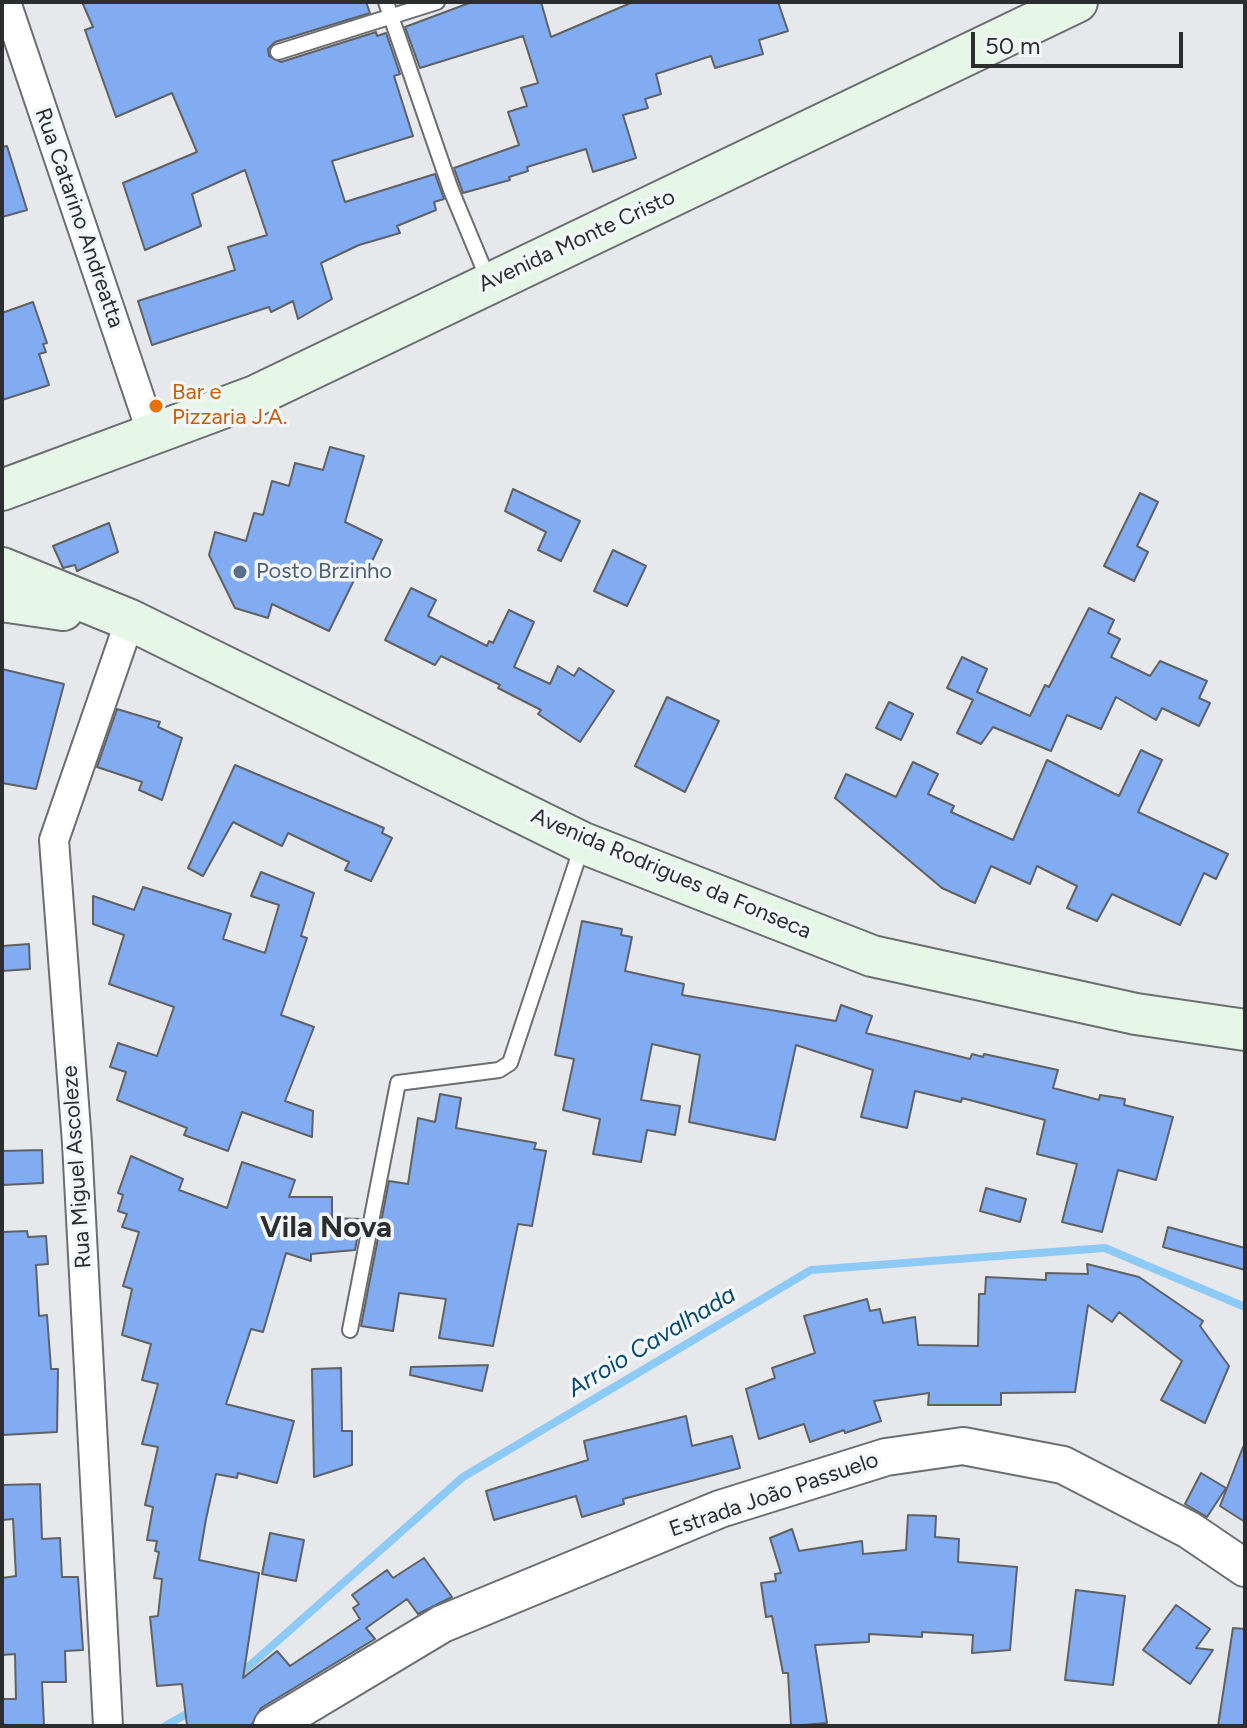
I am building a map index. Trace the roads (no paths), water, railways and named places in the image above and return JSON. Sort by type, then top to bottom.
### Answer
[{"type":"main road","name":"Avenida Monte Cristo","points":[[2,479],[68,462],[255,396],[1077,2]]},
{"type":"main road","name":"Avenida Monte Cristo","points":[[2,490],[68,462]]},
{"type":"main road","name":"Avenida Rodrigues da Fonseca","points":[[2,568],[130,620],[583,843],[872,956],[1136,1014],[1245,1030]]},
{"type":"main road","name":"Avenida Rodrigues da Fonseca","points":[[2,601],[130,620]]},
{"type":"street","name":"Rua Catarino Andreatta","points":[[6,2],[152,434]]},
{"type":"street","name":"Rua Miguel Ascoleze","points":[[108,1726],[78,1159],[54,840],[130,620]]},
{"type":"street","name":"Estrada João Passuelo","points":[[272,1726],[442,1624],[720,1509],[886,1457],[963,1446],[1063,1465],[1189,1530],[1245,1568]]},
{"type":"lane","points":[[278,52],[389,9],[437,2]]},
{"type":"lane","points":[[389,9],[451,190],[490,282]]},
{"type":"lane","points":[[350,1330],[398,1083],[499,1070],[510,1063],[583,843]]},
{"type":"waterway","name":"Arroio Cavalhada","points":[[238,1676],[463,1477],[811,1270],[1105,1248],[1245,1307]]},
{"type":"waterway","name":"Arroio Cavalhada","points":[[165,1726],[192,1711]]},
{"type":"place","name":"Bar e Pizzaria J.A.","points":[[156,406]]},
{"type":"place","name":"Posto Brzinho","points":[[240,572]]},
{"type":"district","name":"Vila Nova","points":[[326,1228]]}]
